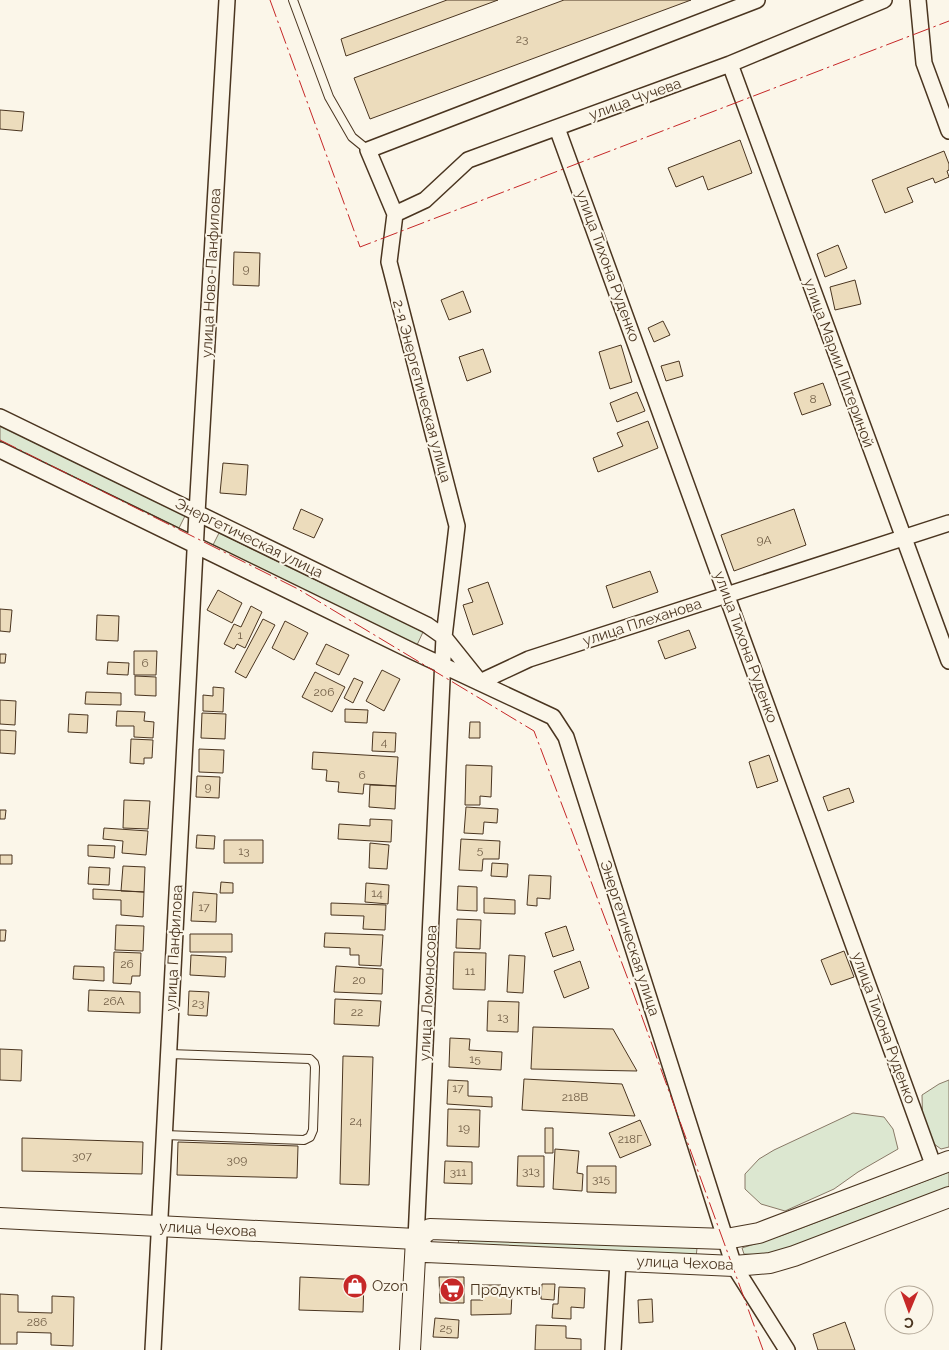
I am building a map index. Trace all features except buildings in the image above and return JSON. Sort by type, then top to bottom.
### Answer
[{"type":"main road","name":"улица Чехова","points":[[0,1218],[416,1239],[430,1229],[726,1239],[767,1230],[941,1164]]},
{"type":"main road","name":"улица Чехова","points":[[416,1239],[426,1252],[734,1266],[770,1263],[794,1256],[948,1199]]},
{"type":"main road","name":"улица Ломоносова","points":[[410,1350],[416,1239]]},
{"type":"street","name":"улица Ново-Панфилова","points":[[195,546],[227,0]]},
{"type":"street","points":[[396,214],[368,150],[757,0]]},
{"type":"street","name":"улица Чучева","points":[[396,214],[425,200],[468,160],[730,64],[884,0]]},
{"type":"street","points":[[918,0],[924,63],[949,131]]},
{"type":"street","name":"улица Марии Питериной","points":[[730,64],[949,661]]},
{"type":"street","name":"улица Тихона Руденко","points":[[557,128],[726,595],[941,1164]]},
{"type":"street","name":"2-я Энергетическая улица","points":[[396,214],[388,262],[457,526],[444,637]]},
{"type":"street","name":"Энергетическая улица","points":[[0,417],[427,625],[444,637],[480,682]]},
{"type":"street","name":"Энергетическая улица","points":[[0,450],[195,546],[552,717],[566,737],[734,1266]]},
{"type":"street","name":"улица Плеханова","points":[[480,682],[529,659],[949,523]]},
{"type":"street","name":"улица Панфилова","points":[[153,1350],[195,546]]},
{"type":"street","name":"улица Ломоносова","points":[[416,1239],[444,637]]},
{"type":"street","points":[[613,1350],[618,1261]]},
{"type":"street","points":[[734,1266],[786,1350]]},
{"type":"lane","points":[[293,0],[329,97],[352,137],[368,150]]},
{"type":"lane","points":[[164,1135],[304,1140],[310,1137],[313,1130],[315,1066],[310,1059],[168,1054]]},
{"type":"green space","points":[[0,426],[185,516],[179,528],[0,441]]},
{"type":"green space","points":[[219,533],[423,632],[417,645],[213,545]]},
{"type":"green space","points":[[949,1080],[949,1147],[941,1149],[923,1136],[922,1095]]},
{"type":"green space","points":[[853,1113],[884,1117],[893,1129],[898,1149],[858,1172],[834,1189],[785,1211],[761,1204],[745,1189],[745,1174],[759,1159]]},
{"type":"green space","points":[[949,1172],[949,1188],[788,1249],[764,1255],[744,1254],[742,1248],[783,1235]]},
{"type":"green space","points":[[459,1236],[697,1248],[696,1258],[458,1246]]},
{"type":"power","points":[[270,0],[360,247],[949,21]]},
{"type":"power","points":[[0,440],[298,589],[534,731],[634,995],[763,1350]]},
{"type":"place","name":"Ozon","points":[[355,1286]]},
{"type":"place","name":"Продукты","points":[[452,1290]]}]
